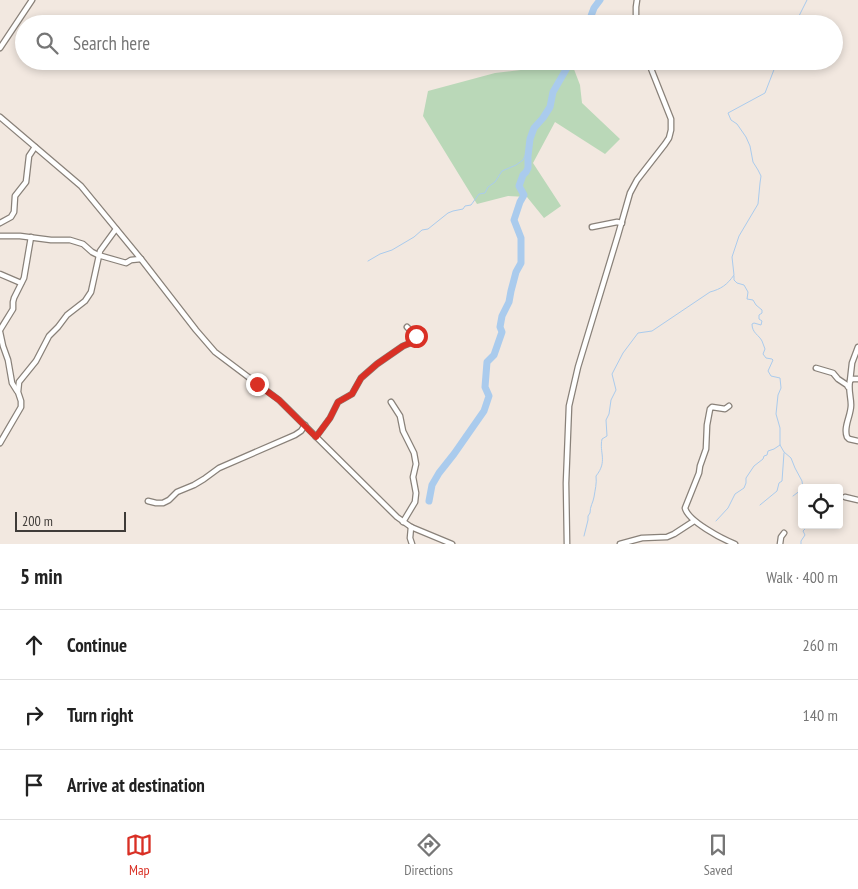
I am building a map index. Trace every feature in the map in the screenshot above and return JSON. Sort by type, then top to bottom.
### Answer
[{"type":"street","points":[[22,15],[32,0]]},
{"type":"street","points":[[636,15],[637,0]]},
{"type":"street","points":[[0,48],[15,26]]},
{"type":"street","points":[[567,544],[566,483],[569,406],[578,366],[630,193],[636,180],[664,144],[671,130],[672,119],[652,70]]},
{"type":"street","points":[[0,117],[81,186],[215,352],[279,400],[403,522],[452,544]]},
{"type":"street","points":[[0,223],[11,217],[14,212],[16,194],[26,182],[29,156],[35,147]]},
{"type":"street","points":[[592,227],[617,222],[622,224]]},
{"type":"street","points":[[18,392],[19,382],[36,361],[49,336],[88,297],[91,292],[98,255],[116,229]]},
{"type":"street","points":[[0,236],[70,240],[80,242],[98,255],[126,263],[131,260],[141,260]]},
{"type":"street","points":[[0,443],[21,407],[21,401],[12,383],[0,331],[13,309],[13,302],[24,278],[31,237]]},
{"type":"street","points":[[0,274],[22,283]]},
{"type":"street","points":[[316,437],[330,418],[338,402],[352,394],[361,378],[377,364],[403,346],[413,342],[416,336],[407,327]]},
{"type":"street","points":[[858,347],[852,363],[849,389],[851,409],[846,435],[850,439],[858,441]]},
{"type":"street","points":[[816,368],[833,373],[849,389]]},
{"type":"street","points":[[850,381],[858,379]]},
{"type":"street","points":[[391,402],[400,416],[403,431],[414,453],[416,464],[413,477],[416,493],[414,502],[403,522]]},
{"type":"street","points":[[729,406],[725,409],[712,406],[710,409],[706,425],[706,449],[685,508],[686,513],[694,521],[735,544]]},
{"type":"street","points":[[148,501],[160,504],[169,500],[177,492],[199,482],[218,468],[295,435],[305,425]]},
{"type":"street","points":[[845,497],[858,500]]},
{"type":"street","points":[[620,544],[642,538],[667,537],[694,521]]},
{"type":"street","points":[[411,527],[410,538],[412,544]]},
{"type":"street","points":[[780,544],[784,532]]},
{"type":"green space","points":[[521,70],[574,70],[580,85],[582,103],[620,139],[605,154],[555,122],[533,163],[561,206],[544,218],[527,197],[508,196],[477,204],[423,116],[428,91],[495,73]]},
{"type":"waterway","points":[[591,15],[600,0]]},
{"type":"waterway","points":[[800,15],[807,0]]},
{"type":"waterway","points":[[429,501],[432,485],[484,411],[489,396],[485,387],[487,362],[494,355],[502,332],[500,327],[502,316],[509,302],[516,272],[521,263],[521,238],[514,220],[524,195],[519,186],[528,168],[530,139],[534,128],[550,107],[553,92],[566,70]]},
{"type":"waterway","points":[[584,536],[594,497],[596,476],[602,466],[601,444],[602,439],[607,436],[606,420],[611,400],[616,390],[612,374],[623,353],[638,333],[652,331],[710,292],[724,286],[734,275],[732,257],[739,236],[758,204],[761,176],[753,162],[746,137],[737,124],[731,120],[728,113],[765,93],[774,70]]},
{"type":"waterway","points":[[368,261],[392,250],[422,230],[428,229],[448,213],[471,205],[479,194],[485,193],[502,171],[516,165],[529,153]]},
{"type":"waterway","points":[[734,276],[734,280],[744,285],[748,292],[747,299],[753,300],[762,310],[762,313],[759,315],[759,319],[762,321],[761,325],[754,323],[752,327],[762,341],[765,349],[763,354],[766,358],[773,360],[768,371],[771,376],[780,378],[781,388],[778,395],[776,414],[780,428],[780,445],[791,458],[802,484]]},
{"type":"waterway","points":[[716,521],[728,508],[735,494],[744,488],[746,478],[754,466],[767,455],[768,451],[780,445]]},
{"type":"waterway","points":[[760,505],[777,491],[779,483],[782,481],[784,453]]},
{"type":"waterway","points":[[793,496],[798,492]]},
{"type":"waterway","points":[[801,544],[805,535],[803,531],[805,529]]},
{"type":"route","points":[[257,384],[279,400],[316,437],[330,418],[338,402],[352,394],[361,378],[403,346],[413,342],[416,336]]}]
